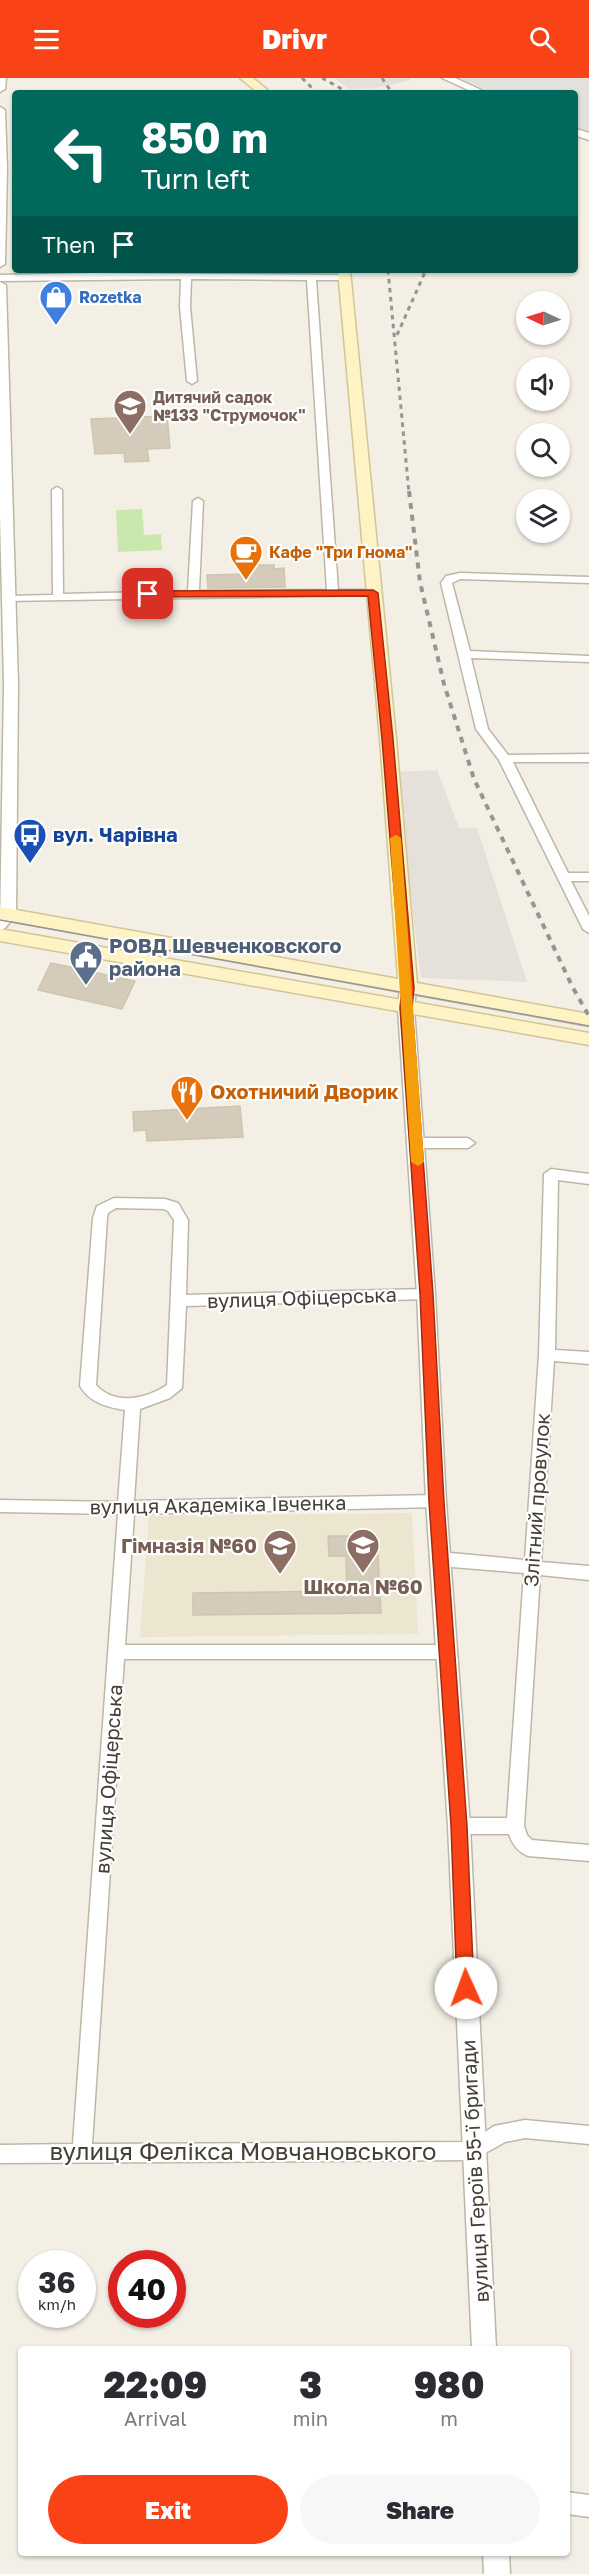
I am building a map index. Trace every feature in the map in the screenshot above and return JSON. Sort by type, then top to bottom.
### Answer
[{"type":"main road","points":[[246,78],[261,90]]},
{"type":"main road","name":"вулиця Героїв 55-ї бригади","points":[[344,274],[388,739],[407,998]]},
{"type":"main road","points":[[2,918],[407,998],[589,1040]]},
{"type":"main road","points":[[0,935],[407,998],[589,1020]]},
{"type":"street","points":[[0,89],[1,78]]},
{"type":"street","points":[[447,78],[476,90]]},
{"type":"street","points":[[0,110],[0,264]]},
{"type":"street","points":[[0,278],[311,277],[344,274]]},
{"type":"street","points":[[186,276],[184,307],[192,381]]},
{"type":"street","points":[[311,277],[333,594]]},
{"type":"street","points":[[0,285],[11,684],[2,918]]},
{"type":"street","points":[[57,490],[58,596]]},
{"type":"street","points":[[194,594],[198,501]]},
{"type":"street","points":[[589,580],[460,576],[450,578],[446,583],[482,729],[505,759],[589,929]]},
{"type":"street","points":[[8,599],[58,596],[373,593]]},
{"type":"street","points":[[465,654],[589,659]]},
{"type":"street","points":[[505,759],[589,758]]},
{"type":"street","points":[[562,877],[589,877]]},
{"type":"street","name":"вулиця Героїв 55-ї бригади","points":[[407,998],[426,1294],[436,1502],[459,1826],[484,2346]]},
{"type":"street","points":[[416,1143],[468,1143]]},
{"type":"street","name":"Злітний провулок","points":[[515,1826],[547,1355],[550,1174],[589,1179]]},
{"type":"street","name":"вулиця Офіцерська","points":[[114,1203],[165,1204],[173,1207],[181,1220],[174,1388],[158,1398],[133,1405],[99,1397],[91,1392],[88,1386],[99,1218],[107,1205],[114,1203]]},
{"type":"street","name":"вулиця Офіцерська","points":[[178,1301],[426,1294]]},
{"type":"street","points":[[547,1355],[589,1358]]},
{"type":"street","name":"вулиця Офіцерська","points":[[82,2153],[128,1508],[133,1405]]},
{"type":"street","name":"вулиця Академіка Івченка","points":[[0,1506],[128,1508],[436,1502]]},
{"type":"street","points":[[440,1559],[589,1574]]},
{"type":"street","points":[[117,1652],[447,1652]]},
{"type":"street","points":[[459,1826],[515,1826],[519,1839],[528,1848],[589,1853]]},
{"type":"street","points":[[473,2151],[501,2133],[525,2129],[589,2135]]},
{"type":"street","name":"вулиця Фелікса Мовчановського","points":[[0,2154],[473,2151]]},
{"type":"street","points":[[570,2503],[589,2506]]},
{"type":"street","points":[[496,2556],[497,2574]]},
{"type":"shaded area","points":[[335,78],[409,78],[411,80],[376,88],[348,89]]},
{"type":"shaded area","points":[[459,78],[589,78],[589,132],[578,127],[578,90],[488,90]]},
{"type":"shaded area","points":[[437,770],[459,828],[477,828],[527,982],[421,978],[395,772]]},
{"type":"shaded area","name":"Гімназія №60","points":[[412,1513],[418,1634],[140,1637],[149,1516]]},
{"type":"green space","points":[[142,509],[144,535],[161,534],[162,550],[118,552],[116,510]]},
{"type":"building","name":"Дитячий садок №133 \"Струмочок\"","points":[[138,408],[139,417],[167,416],[170,448],[147,449],[149,461],[125,462],[124,453],[95,454],[91,419],[117,418],[116,409]]},
{"type":"building","name":"Кафе \"Три Гнома\"","points":[[246,565],[274,565],[274,569],[284,568],[285,587],[208,588],[207,575],[247,574]]},
{"type":"building","name":"РОВД Шевченковского района","points":[[51,963],[135,981],[122,1009],[38,990]]},
{"type":"building","name":"Охотничий Дворик","points":[[240,1106],[243,1137],[147,1141],[146,1130],[134,1131],[133,1112]]},
{"type":"building","name":"Школа №60","points":[[328,1536],[377,1536],[381,1613],[193,1615],[193,1593],[347,1591],[346,1556],[329,1556]]},
{"type":"tram line","points":[[0,920],[589,1026]]},
{"type":"railway","points":[[302,78],[314,90]]},
{"type":"railway","points":[[322,78],[344,90]]},
{"type":"railway","points":[[382,78],[390,90]]},
{"type":"railway","points":[[388,273],[409,493]]},
{"type":"railway","points":[[397,335],[425,273]]},
{"type":"railway","points":[[409,491],[420,582],[444,684],[474,779],[573,988],[589,1016]]},
{"type":"slow traffic","points":[[396,838],[408,988],[406,1008],[418,1162]]},
{"type":"place","name":"Rozetka","points":[[56,326]]},
{"type":"place","name":"Дитячий садок №133 \"Струмочок\"","points":[[130,435]]},
{"type":"place","name":"Кафе \"Три Гнома\"","points":[[246,581]]},
{"type":"place","name":"вул. Чарівна","points":[[30,864]]},
{"type":"place","name":"РОВД Шевченковского района","points":[[86,986]]},
{"type":"place","name":"Охотничий Дворик","points":[[187,1121]]},
{"type":"place","name":"Школа №60","points":[[363,1574]]},
{"type":"place","name":"Гімназія №60","points":[[280,1575]]},
{"type":"route","points":[[148,594],[373,593],[388,739],[408,988],[406,1008],[426,1294],[436,1502],[459,1826],[466,1988]]}]
